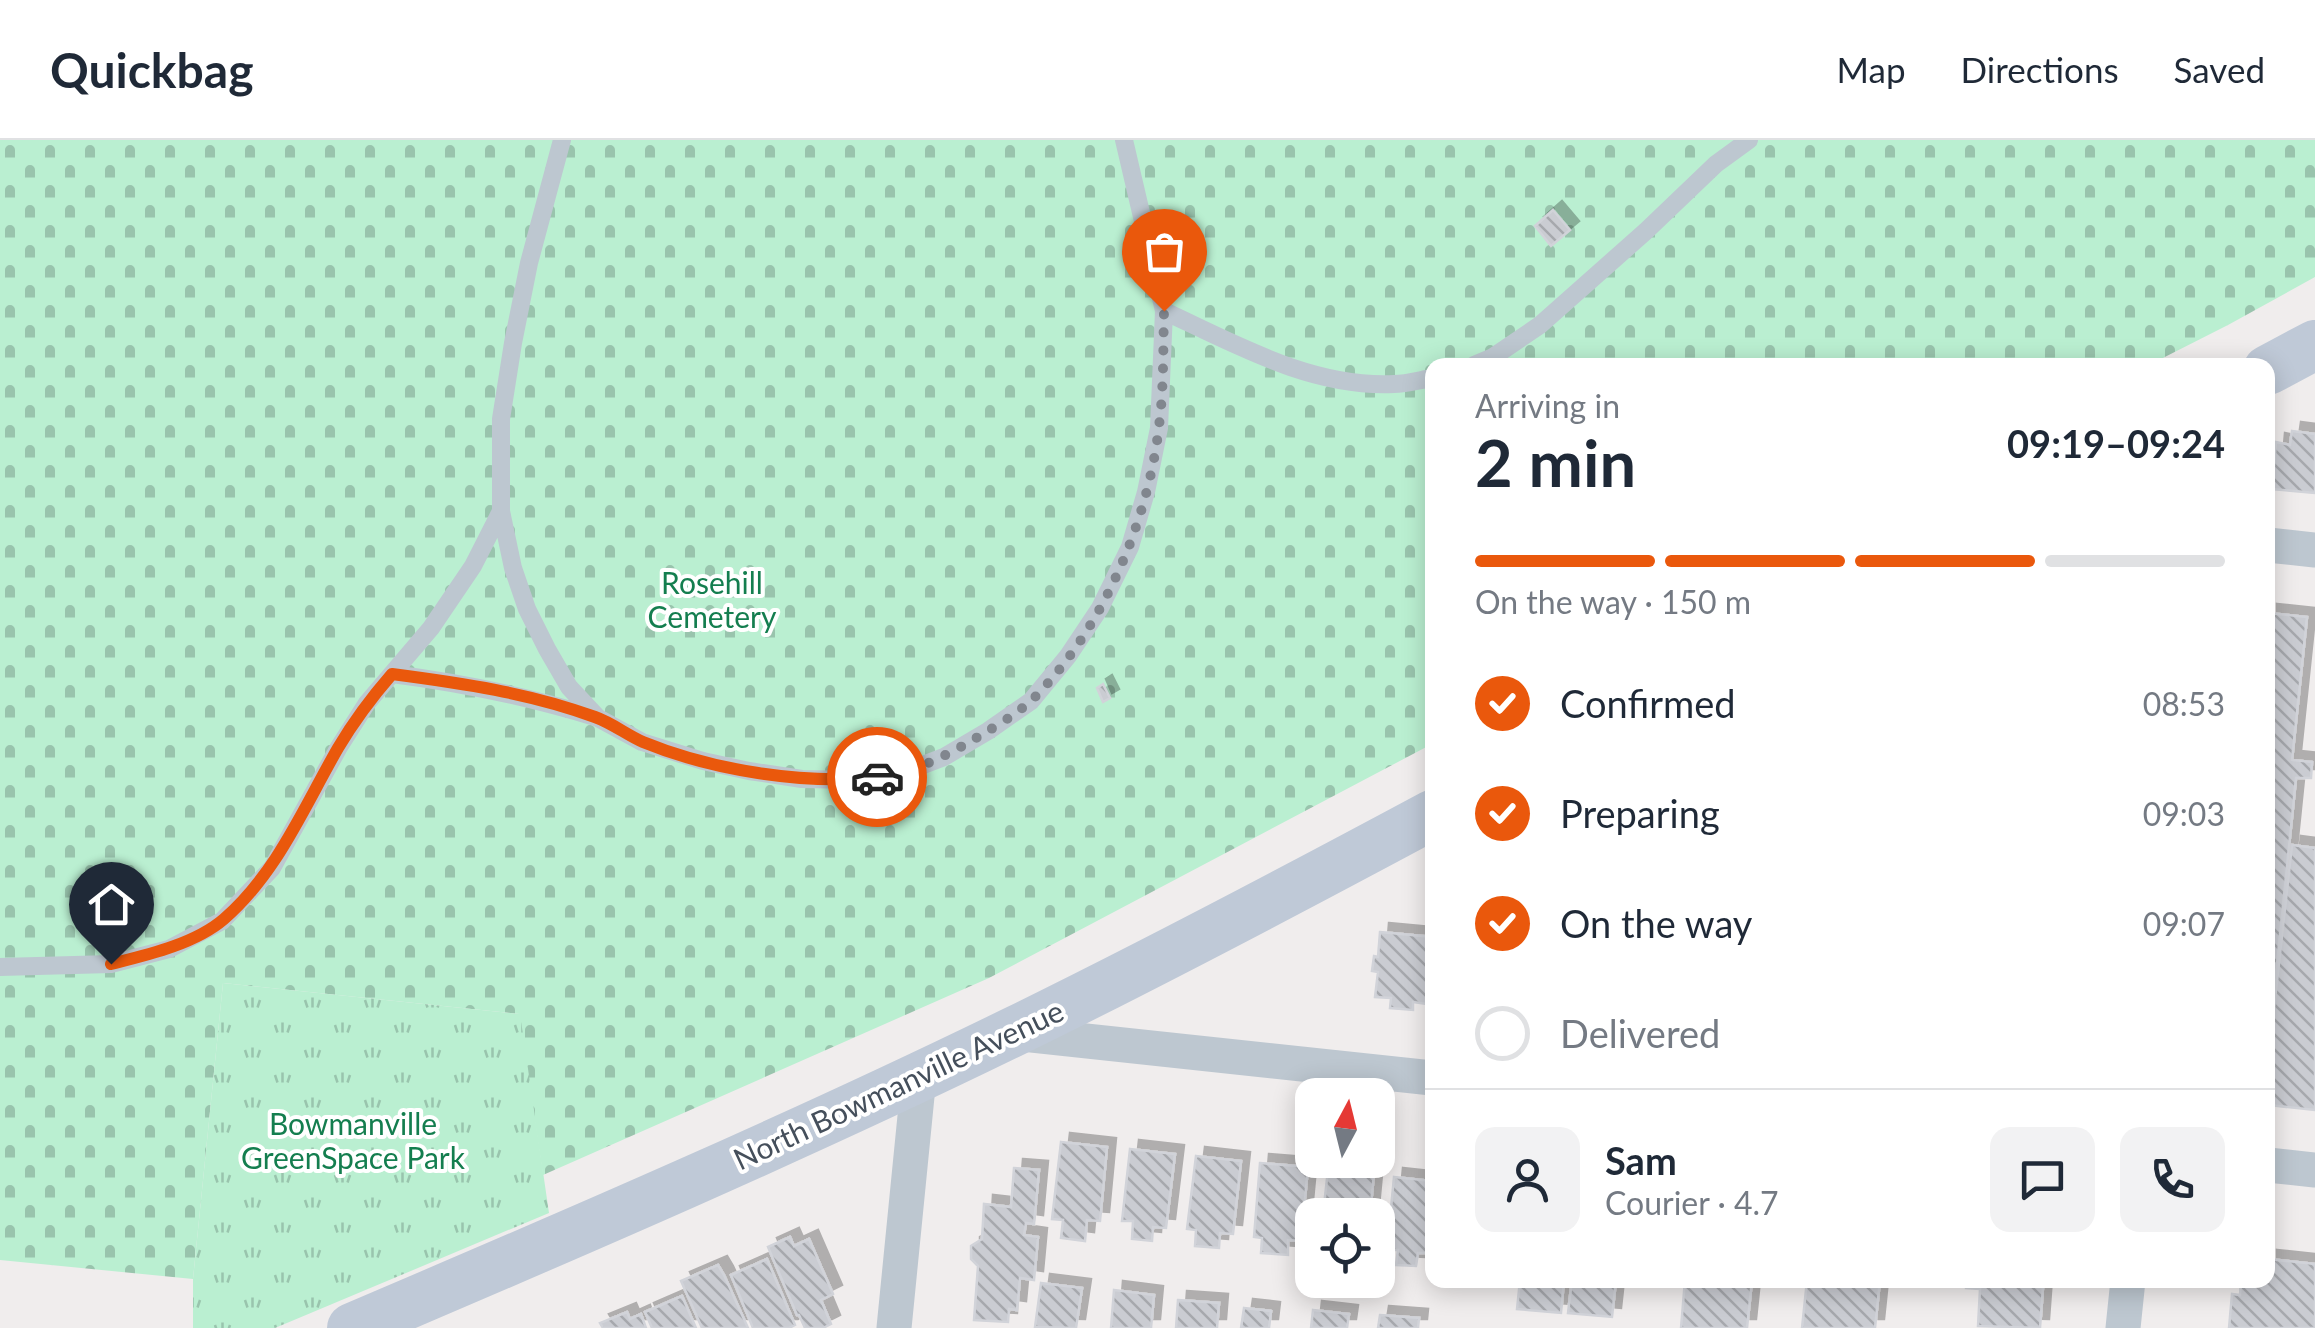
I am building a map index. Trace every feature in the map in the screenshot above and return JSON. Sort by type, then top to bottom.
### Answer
[{"type":"street","points":[[2275,366],[2315,345]]},
{"type":"street","points":[[2275,545],[2315,550]]},
{"type":"street","name":"North Bowmanville Avenue","points":[[352,1328],[588,1227],[1011,1033],[1425,820]]},
{"type":"street","points":[[1011,1033],[1425,1077]]},
{"type":"street","points":[[894,1328],[919,1076]]},
{"type":"street","points":[[2275,1166],[2315,1170]]},
{"type":"street","points":[[2123,1328],[2127,1288]]},
{"type":"lane","points":[[562,140],[529,263],[513,344],[501,420],[501,511],[513,568],[528,609],[568,687],[598,718]]},
{"type":"lane","points":[[392,674],[462,683],[540,700],[598,718],[642,742],[704,761],[802,778],[853,780],[894,776],[944,756],[1031,701],[1100,608],[1130,547],[1159,428],[1164,311],[1124,140]]},
{"type":"lane","points":[[1491,358],[1540,325],[1716,164],[1749,140]]},
{"type":"lane","points":[[1164,311],[1297,369],[1342,381],[1393,384],[1425,379]]},
{"type":"lane","points":[[0,967],[111,964],[169,949],[222,920],[272,868],[348,732],[367,703],[431,628],[473,566],[501,511]]},
{"type":"green space","name":"Rosehill Cemetery","points":[[0,140],[2315,140],[2315,277],[2163,358],[1425,358],[1425,748],[989,978],[543,1175],[519,1014],[223,983],[193,1279],[0,1260]]},
{"type":"green space","name":"Bowmanville GreenSpace Park","points":[[223,983],[520,1014],[549,1213],[275,1328],[193,1328],[193,1279]]},
{"type":"building","points":[[1553,210],[1570,230],[1551,246],[1535,226]]},
{"type":"building","points":[[2292,431],[2315,434],[2315,493],[2275,489],[2276,442],[2290,445]]},
{"type":"building","points":[[2275,614],[2307,617],[2292,760],[2312,762],[2311,778],[2296,778],[2275,984]]},
{"type":"building","points":[[1103,684],[1110,698],[1103,702],[1097,688]]},
{"type":"building","points":[[2292,845],[2315,848],[2315,1110],[2275,1106],[2275,999]]},
{"type":"building","points":[[1380,932],[1425,936],[1425,1004],[1413,1002],[1413,1010],[1390,1008],[1391,998],[1375,997],[1378,972],[1372,971],[1374,956],[1378,957]]},
{"type":"building","points":[[1061,1142],[1107,1147],[1100,1221],[1087,1220],[1085,1241],[1061,1238],[1063,1220],[1052,1219]]},
{"type":"building","points":[[1130,1149],[1175,1154],[1166,1228],[1153,1227],[1152,1241],[1132,1239],[1133,1221],[1122,1221]]},
{"type":"building","points":[[1196,1156],[1241,1161],[1233,1234],[1220,1233],[1219,1248],[1195,1246],[1196,1230],[1187,1229]]},
{"type":"building","points":[[1260,1163],[1295,1166],[1295,1178],[1307,1178],[1305,1198],[1295,1198],[1295,1241],[1288,1240],[1288,1255],[1261,1253],[1262,1238],[1254,1237]]},
{"type":"building","points":[[1014,1168],[1039,1170],[1034,1224],[1026,1223],[1024,1235],[1038,1237],[1034,1280],[1020,1278],[1017,1310],[1009,1309],[1008,1322],[974,1320],[978,1266],[971,1259],[971,1246],[982,1239],[984,1204],[1011,1207]]},
{"type":"building","points":[[1327,1178],[1374,1178],[1372,1198],[1325,1198]]},
{"type":"building","points":[[1394,1178],[1425,1180],[1425,1253],[1418,1253],[1416,1266],[1396,1265],[1392,1198]]},
{"type":"building","points":[[790,1237],[794,1246],[809,1239],[833,1294],[821,1300],[831,1324],[823,1328],[805,1328],[768,1247]]},
{"type":"building","points":[[767,1259],[795,1325],[789,1328],[753,1328],[731,1275]]},
{"type":"building","points":[[2275,1260],[2315,1264],[2315,1328],[2229,1328],[2232,1294],[2240,1295],[2240,1288],[2275,1288]]},
{"type":"building","points":[[718,1265],[748,1328],[702,1328],[681,1281]]},
{"type":"building","points":[[1041,1283],[1082,1288],[1076,1328],[1035,1327]]},
{"type":"building","points":[[1519,1288],[1563,1288],[1561,1313],[1517,1309]]},
{"type":"building","points":[[1571,1288],[1615,1288],[1612,1317],[1568,1313]]},
{"type":"building","points":[[1684,1288],[1751,1288],[1747,1328],[1681,1328]]},
{"type":"building","points":[[1806,1288],[1879,1288],[1875,1328],[1802,1328]]},
{"type":"building","points":[[1966,1288],[2043,1288],[2040,1328],[1978,1326],[1980,1289]]},
{"type":"building","points":[[1114,1290],[1154,1295],[1151,1328],[1111,1328]]},
{"type":"building","points":[[682,1296],[696,1328],[652,1328],[645,1312]]},
{"type":"building","points":[[1178,1300],[1219,1303],[1217,1328],[1176,1328]]},
{"type":"building","points":[[1244,1308],[1271,1311],[1269,1328],[1241,1328]]},
{"type":"building","points":[[1313,1310],[1349,1314],[1347,1328],[1311,1328]]},
{"type":"building","points":[[627,1312],[630,1319],[641,1314],[646,1328],[603,1328],[600,1323]]},
{"type":"building","points":[[1380,1315],[1419,1318],[1418,1328],[1378,1328]]},
{"type":"way so far","points":[[877,777],[894,776],[944,756],[1031,701],[1100,608],[1130,547],[1146,492],[1159,428],[1164,311]]},
{"type":"route","points":[[111,964],[169,949],[222,920],[272,868],[339,747],[367,703],[392,674],[462,683],[540,700],[598,718],[642,742],[749,771],[802,778],[877,777]]}]
